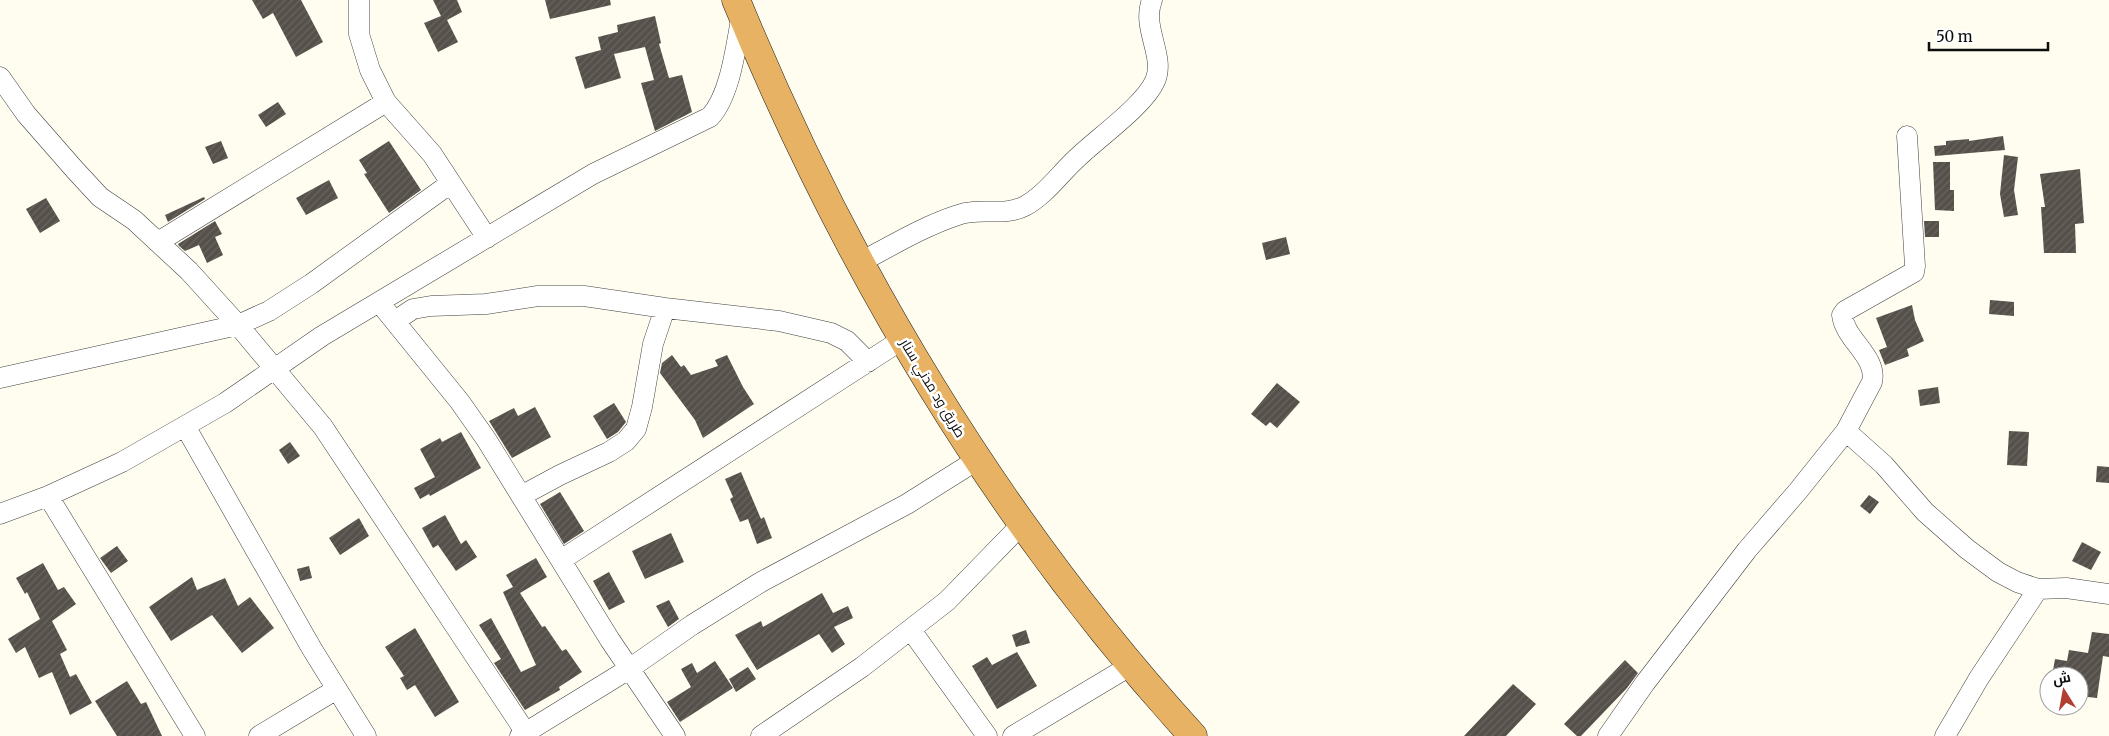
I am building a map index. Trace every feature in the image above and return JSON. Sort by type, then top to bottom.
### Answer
[{"type":"highway","name":"طريق ود مدني سنار","points":[[739,7],[798,142],[859,263],[977,460],[1021,525],[1130,666],[1193,736]]},
{"type":"street","points":[[359,0],[359,34],[370,70],[386,102],[432,154],[487,238]]},
{"type":"street","points":[[859,263],[934,224],[960,214],[1010,211],[1024,206],[1040,195],[1075,160],[1144,98],[1155,83],[1160,70],[1148,20],[1152,0]]},
{"type":"street","points":[[0,514],[48,496],[122,462],[225,403],[322,336],[593,174],[710,117],[718,108],[732,65],[739,7]]},
{"type":"street","points":[[0,77],[26,114],[100,197],[134,220],[189,271],[238,325],[323,426],[525,735],[761,582],[907,504],[977,460]]},
{"type":"street","points":[[158,242],[386,102]]},
{"type":"street","points":[[1608,736],[1645,683],[1747,550],[1798,491],[1846,430],[1872,382],[1874,375],[1872,367],[1855,342],[1842,315],[1845,311],[1914,272],[1907,136]]},
{"type":"street","points":[[0,378],[238,325],[268,311],[311,284],[451,183]]},
{"type":"street","points":[[395,320],[413,309],[431,306],[486,304],[538,296],[584,296],[665,308],[779,321],[831,333],[847,342],[868,362]]},
{"type":"street","points":[[379,302],[460,402],[629,668],[675,736]]},
{"type":"street","points":[[521,496],[609,452],[626,441],[636,429],[642,407],[653,344],[665,308]]},
{"type":"street","points":[[561,560],[903,338]]},
{"type":"street","points":[[185,426],[366,736]]},
{"type":"street","points":[[1846,430],[1884,465],[1925,512],[1967,549],[1998,572],[2017,582],[2038,589],[2066,588],[2109,594]]},
{"type":"street","points":[[48,496],[195,736]]},
{"type":"street","points":[[761,736],[862,667],[947,601],[1021,525]]},
{"type":"street","points":[[1945,736],[1979,678],[2038,589]]},
{"type":"street","points":[[911,630],[987,736]]},
{"type":"street","points":[[1013,736],[1130,666]]},
{"type":"street","points":[[259,736],[337,689]]},
{"type":"building","points":[[252,0],[301,0],[323,42],[296,57],[273,13],[263,19]]},
{"type":"building","points":[[433,0],[457,0],[462,12],[447,20],[458,42],[438,52],[424,23],[441,16]]},
{"type":"building","points":[[545,0],[610,0],[611,5],[550,19]]},
{"type":"building","points":[[655,16],[661,43],[659,44],[669,78],[682,75],[692,112],[655,131],[641,83],[654,80],[645,47],[614,54],[621,78],[585,89],[575,57],[601,50],[598,37],[618,32],[617,25]]},
{"type":"building","points":[[278,102],[286,114],[266,127],[258,115]]},
{"type":"building","points":[[2003,136],[2005,150],[1935,156],[1934,146],[1946,145],[1946,141],[1969,139],[1969,141]]},
{"type":"building","points":[[221,141],[228,158],[213,164],[205,147]]},
{"type":"building","points":[[389,141],[421,190],[389,213],[364,174],[367,173],[359,160]]},
{"type":"building","points":[[2004,155],[2018,157],[2014,190],[2018,215],[2004,217],[2000,194]]},
{"type":"building","points":[[1933,162],[1950,162],[1950,190],[1954,190],[1954,211],[1935,210]]},
{"type":"building","points":[[2080,169],[2084,223],[2075,224],[2076,253],[2044,253],[2041,207],[2045,207],[2040,174]]},
{"type":"building","points":[[329,180],[338,198],[306,215],[296,198]]},
{"type":"building","points":[[204,197],[205,199],[168,222],[165,215]]},
{"type":"building","points":[[46,198],[60,221],[40,233],[26,209]]},
{"type":"building","points":[[215,221],[222,234],[215,237],[223,255],[207,263],[199,245],[185,251],[179,246],[178,244]]},
{"type":"building","points":[[1924,221],[1939,221],[1939,237],[1925,237]]},
{"type":"building","points":[[1286,237],[1290,254],[1266,260],[1262,243]]},
{"type":"building","points":[[1990,300],[2014,302],[2014,316],[1989,314]]},
{"type":"building","points":[[1912,305],[1915,320],[1924,341],[1907,349],[1909,356],[1885,365],[1879,350],[1887,347],[1876,318]]},
{"type":"building","points":[[672,355],[681,367],[684,365],[691,375],[718,366],[715,360],[727,355],[754,404],[703,438],[695,420],[660,373],[662,363]]},
{"type":"building","points":[[1277,383],[1300,402],[1277,428],[1270,422],[1266,426],[1251,414]]},
{"type":"building","points":[[1938,387],[1940,403],[1920,406],[1918,390]]},
{"type":"building","points":[[614,403],[626,422],[618,432],[607,439],[593,416]]},
{"type":"building","points":[[535,407],[551,437],[512,458],[489,421],[514,408],[518,416]]},
{"type":"building","points":[[2009,431],[2029,432],[2027,466],[2007,465]]},
{"type":"building","points":[[461,432],[481,468],[430,496],[429,494],[420,499],[414,488],[435,477],[420,449],[440,438],[442,442]]},
{"type":"building","points":[[290,442],[300,456],[288,464],[279,450]]},
{"type":"building","points":[[2097,466],[2109,467],[2109,483],[2096,482]]},
{"type":"building","points":[[741,472],[761,519],[764,517],[772,538],[757,544],[748,519],[740,522],[730,499],[733,497],[725,479]]},
{"type":"building","points":[[560,492],[584,531],[564,544],[540,504]]},
{"type":"building","points":[[1869,495],[1879,502],[1870,514],[1860,506]]},
{"type":"building","points":[[445,515],[461,544],[466,540],[477,557],[456,571],[438,545],[433,548],[422,528]]},
{"type":"building","points":[[359,518],[369,536],[340,555],[329,538]]},
{"type":"building","points":[[671,533],[684,562],[645,579],[632,551]]},
{"type":"building","points":[[2082,542],[2101,552],[2091,570],[2072,561]]},
{"type":"building","points":[[117,546],[128,561],[111,573],[100,558]]},
{"type":"building","points":[[536,558],[547,577],[520,593],[542,627],[545,626],[562,651],[566,649],[582,672],[559,687],[560,690],[525,710],[494,663],[501,659],[479,625],[491,618],[521,672],[536,665],[503,592],[513,587],[506,575]]},
{"type":"building","points":[[43,563],[58,590],[64,587],[76,604],[52,621],[67,650],[60,654],[70,677],[76,674],[92,703],[70,715],[52,672],[39,678],[25,647],[16,653],[8,639],[40,619],[27,592],[25,594],[16,578]]},
{"type":"building","points":[[309,566],[312,578],[300,581],[297,569]]},
{"type":"building","points":[[609,572],[625,602],[609,610],[593,581]]},
{"type":"building","points":[[192,577],[197,590],[225,578],[238,606],[250,597],[274,628],[242,653],[212,615],[171,641],[149,607]]},
{"type":"building","points":[[822,593],[833,613],[848,606],[853,618],[834,627],[845,644],[832,653],[819,634],[757,670],[735,635],[761,621],[763,627]]},
{"type":"building","points":[[669,600],[679,619],[668,627],[656,606]]},
{"type":"building","points":[[415,628],[459,702],[435,717],[415,685],[407,690],[400,678],[404,676],[385,647]]},
{"type":"building","points":[[1026,630],[1030,643],[1016,647],[1012,635]]},
{"type":"building","points":[[2092,632],[2109,634],[2109,657],[2103,656],[2097,698],[2089,697],[2089,666],[2054,666],[2055,659],[2067,661],[2069,650],[2088,653]]},
{"type":"building","points":[[1017,652],[1037,686],[997,709],[972,666],[987,657],[992,665]]},
{"type":"building","points":[[1625,660],[1638,673],[1627,688],[1581,736],[1577,736],[1564,724]]},
{"type":"building","points":[[715,661],[733,688],[680,722],[667,702],[691,687],[681,669],[692,663],[697,673]]},
{"type":"building","points":[[748,667],[756,679],[736,692],[729,679]]},
{"type":"building","points":[[127,681],[141,704],[146,702],[162,736],[117,736],[95,701]]},
{"type":"building","points":[[1513,684],[1536,704],[1506,736],[1464,736]]}]
